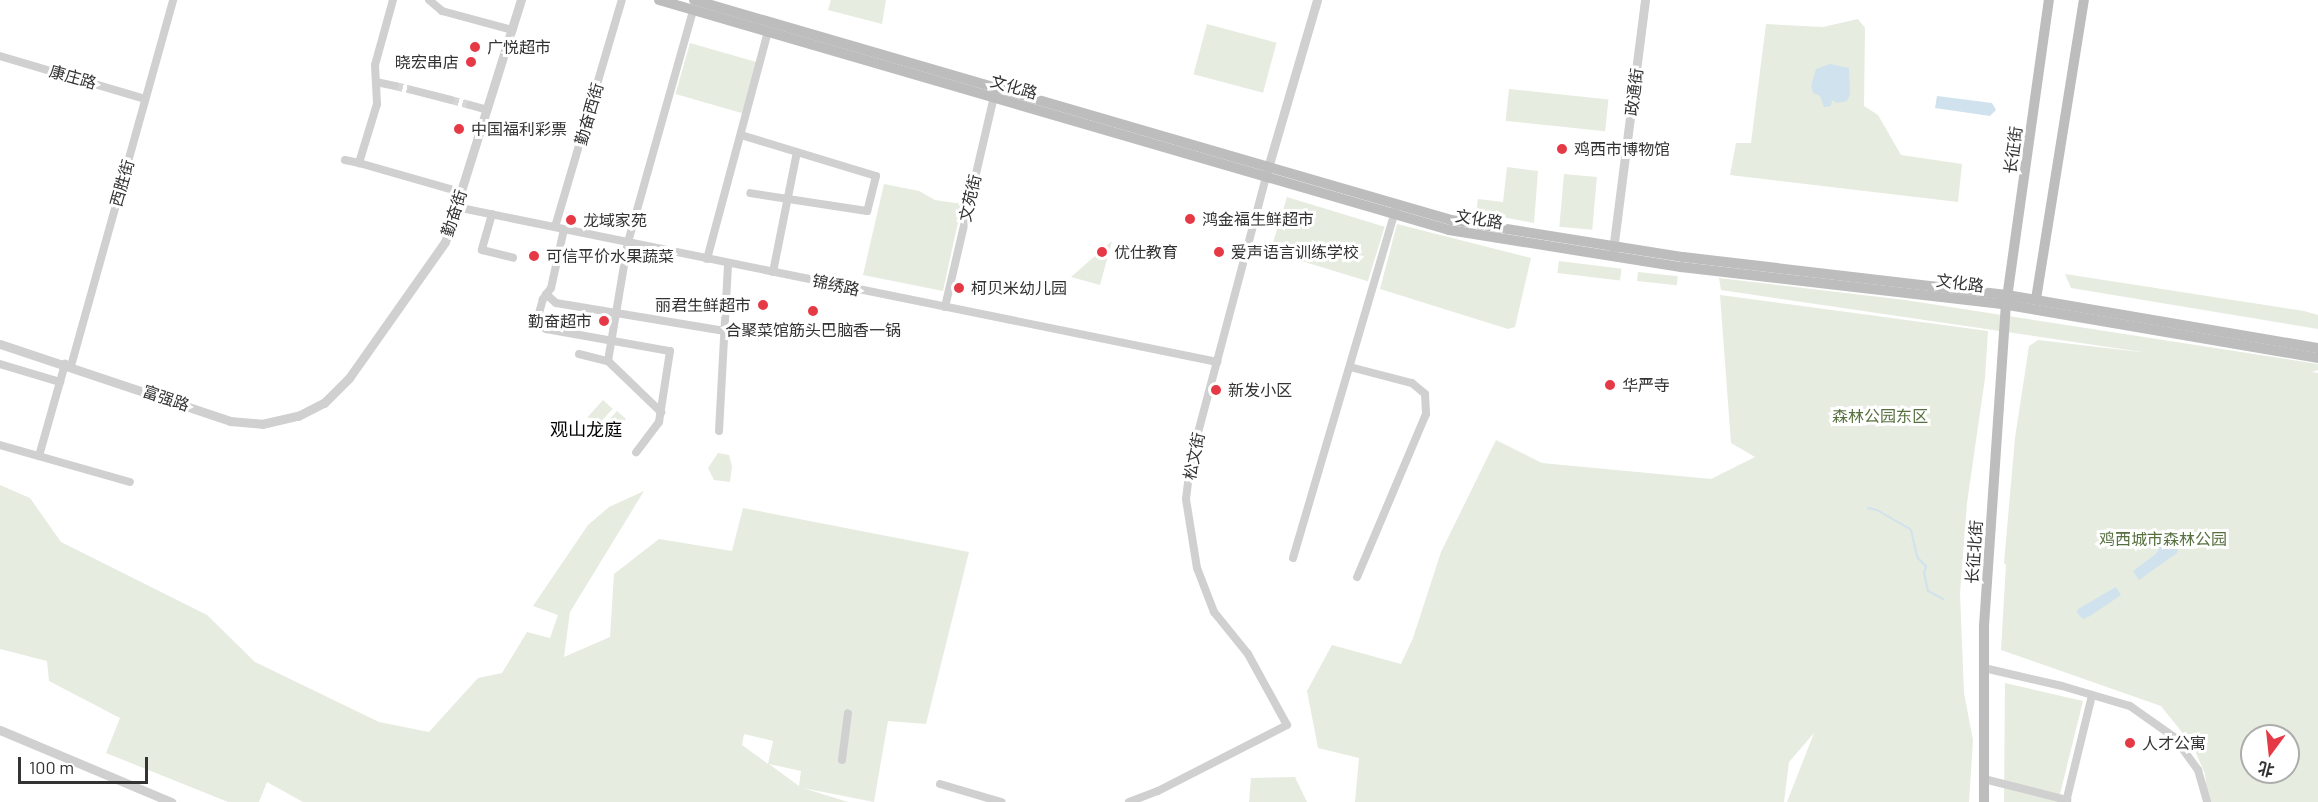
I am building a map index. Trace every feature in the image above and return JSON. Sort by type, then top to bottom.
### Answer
[{"type":"main road","name":"文化路","points":[[659,0],[694,5],[1396,209],[1613,251],[1681,267],[2007,300],[2318,358]]},
{"type":"main road","name":"长征街","points":[[2007,300],[2049,0]]},
{"type":"main road","points":[[2036,299],[2084,0]]},
{"type":"main road","name":"文化路","points":[[694,5],[768,32],[995,93]]},
{"type":"main road","name":"文化路","points":[[2007,300],[2036,299],[2318,348]]},
{"type":"main road","name":"长征北街","points":[[1984,802],[1984,626],[2007,300]]},
{"type":"street","name":"西胜街","points":[[39,456],[60,382],[68,365],[173,0]]},
{"type":"street","points":[[359,163],[377,104],[375,65],[393,0]]},
{"type":"street","points":[[429,0],[442,11],[512,30]]},
{"type":"street","name":"勤奋街","points":[[330,397],[349,378],[445,242],[521,0]]},
{"type":"street","name":"勤奋西街","points":[[613,341],[546,329],[536,323],[546,294],[551,288],[559,228],[622,0]]},
{"type":"street","name":"松文街","points":[[1129,802],[1158,791],[1287,725],[1248,654],[1214,612],[1197,568],[1186,499],[1191,459],[1267,172],[1317,0]]},
{"type":"street","name":"政通街","points":[[1613,251],[1645,0]]},
{"type":"street","points":[[608,361],[628,242],[694,5]]},
{"type":"street","points":[[707,259],[768,32]]},
{"type":"street","name":"康庄路","points":[[0,56],[145,99]]},
{"type":"street","points":[[376,82],[395,86]]},
{"type":"street","points":[[412,90],[452,100]]},
{"type":"street","name":"文苑街","points":[[945,307],[995,93]]},
{"type":"street","points":[[470,105],[487,110]]},
{"type":"street","points":[[741,135],[876,176],[867,211],[750,193]]},
{"type":"street","points":[[773,272],[797,152]]},
{"type":"street","points":[[345,160],[461,192]]},
{"type":"street","name":"锦绣路","points":[[456,207],[1217,362]]},
{"type":"street","points":[[1293,558],[1396,209]]},
{"type":"street","points":[[492,214],[482,250],[513,258]]},
{"type":"street","points":[[719,431],[728,263]]},
{"type":"street","points":[[546,294],[556,303],[725,331]]},
{"type":"street","points":[[613,341],[670,351],[659,422],[636,452]]},
{"type":"street","name":"富强路","points":[[0,344],[230,421],[262,424],[298,416],[330,397]]},
{"type":"street","points":[[579,354],[608,361],[661,412]]},
{"type":"street","points":[[0,364],[60,382]]},
{"type":"street","points":[[1350,367],[1412,383],[1425,394],[1426,414],[1357,577]]},
{"type":"street","points":[[0,445],[130,482]]},
{"type":"street","points":[[1984,668],[2130,706],[2174,737],[2198,770],[2207,802]]},
{"type":"street","points":[[1984,778],[2067,801],[2092,695]]},
{"type":"street","points":[[842,760],[848,713]]},
{"type":"street","points":[[0,730],[171,802]]},
{"type":"street","points":[[940,784],[1000,802]]},
{"type":"green space","points":[[831,0],[886,0],[882,24],[828,10]]},
{"type":"green space","points":[[1858,19],[1865,28],[1864,106],[1878,115],[1901,155],[1962,164],[1958,202],[1730,175],[1736,143],[1751,143],[1766,24],[1823,27]]},
{"type":"green space","points":[[1207,24],[1277,43],[1263,93],[1194,74]]},
{"type":"green space","points":[[690,43],[757,62],[743,113],[675,94]]},
{"type":"green space","points":[[1509,89],[1608,99],[1605,131],[1506,121]]},
{"type":"green space","points":[[1507,167],[1538,171],[1534,223],[1476,212],[1478,199],[1503,202]]},
{"type":"green space","points":[[1564,174],[1597,177],[1592,230],[1559,227]]},
{"type":"green space","points":[[884,184],[919,191],[935,200],[962,204],[943,291],[863,275]]},
{"type":"green space","points":[[1287,197],[1385,227],[1368,281],[1270,252]]},
{"type":"green space","points":[[1397,224],[1531,258],[1515,327],[1508,329],[1380,289]]},
{"type":"green space","points":[[1112,241],[1100,285],[1071,277]]},
{"type":"green space","points":[[1559,261],[1622,269],[1620,281],[1558,273]]},
{"type":"green space","points":[[1638,272],[1678,276],[1677,285],[1637,281]]},
{"type":"green space","points":[[2065,274],[2304,311],[2318,315],[2318,329],[2071,288]]},
{"type":"green space","name":"鸡西城市森林公园","points":[[1719,278],[1905,300],[2318,364],[2318,370],[2312,372],[2318,373],[2318,802],[2208,802],[2205,774],[2193,746],[2161,706],[2001,650],[2006,565],[2004,563],[2015,438],[2029,346],[2038,340],[2149,353],[1721,290]]},
{"type":"green space","name":"森林公园东区","points":[[1720,295],[1988,331],[1985,378],[1967,503],[1960,594],[1964,693],[1973,740],[1969,802],[1787,802],[1814,733],[1789,762],[1784,802],[1355,802],[1359,758],[1318,748],[1307,691],[1332,645],[1401,664],[1413,638],[1441,552],[1496,440],[1542,463],[1711,479],[1755,457],[1731,443]]},
{"type":"green space","points":[[603,400],[613,409],[597,426],[588,417]]},
{"type":"green space","points":[[617,411],[626,419],[609,438],[600,430]]},
{"type":"green space","points":[[718,453],[729,455],[732,466],[730,482],[714,480],[708,468]]},
{"type":"green space","points":[[0,485],[30,498],[61,542],[207,615],[255,662],[379,722],[429,732],[478,678],[502,673],[527,632],[550,638],[558,615],[533,606],[588,525],[609,507],[644,491],[570,612],[564,657],[610,637],[614,574],[659,539],[732,551],[743,508],[969,552],[926,724],[888,721],[874,802],[803,788],[848,802],[303,802],[267,782],[259,802],[228,802],[106,753],[120,718],[49,681],[47,661],[0,649]],"holes":[[[744,734],[773,741],[768,764],[742,745]],[[769,764],[801,771],[799,786]]]},
{"type":"green space","points":[[2005,683],[2083,701],[2058,802],[2004,802]]},
{"type":"green space","points":[[1295,777],[1307,802],[1249,802],[1251,778]]},
{"type":"water","points":[[1830,64],[1849,68],[1850,94],[1847,101],[1837,103],[1832,100],[1831,106],[1824,107],[1820,96],[1813,93],[1811,86],[1816,69]]},
{"type":"water","points":[[1937,96],[1992,103],[1996,110],[1990,116],[1935,108]]},
{"type":"water","points":[[2163,540],[2179,546],[2177,553],[2139,580],[2133,571],[2156,554]]},
{"type":"water","points":[[2116,587],[2121,595],[2090,616],[2083,619],[2077,613],[2078,609]]},
{"type":"waterway","points":[[1868,508],[1877,510],[1911,530],[1917,557],[1926,566],[1924,573],[1928,591],[1943,599]]},
{"type":"tunnel","points":[[395,86],[412,90]]},
{"type":"tunnel","points":[[451,100],[470,105]]},
{"type":"place","name":"广悦超市","points":[[475,47]]},
{"type":"place","name":"晓宏串店","points":[[471,62]]},
{"type":"place","name":"中国福利彩票","points":[[459,129]]},
{"type":"place","name":"鸡西市博物馆","points":[[1562,149]]},
{"type":"place","name":"鸿金福生鲜超市","points":[[1190,219]]},
{"type":"place","name":"龙域家苑","points":[[571,220]]},
{"type":"place","name":"优仕教育","points":[[1102,252]]},
{"type":"place","name":"爱声语言训练学校","points":[[1219,252]]},
{"type":"place","name":"可信平价水果蔬菜","points":[[534,256]]},
{"type":"place","name":"柯贝米幼儿园","points":[[959,288]]},
{"type":"place","name":"丽君生鲜超市","points":[[763,305]]},
{"type":"place","name":"合聚菜馆筋头巴脑香一锅","points":[[813,311]]},
{"type":"place","name":"勤奋超市","points":[[604,321]]},
{"type":"place","name":"华严寺","points":[[1610,385]]},
{"type":"place","name":"新发小区","points":[[1216,390]]},
{"type":"place","name":"人才公寓","points":[[2130,743]]},
{"type":"district","name":"观山龙庭","points":[[586,429]]}]
